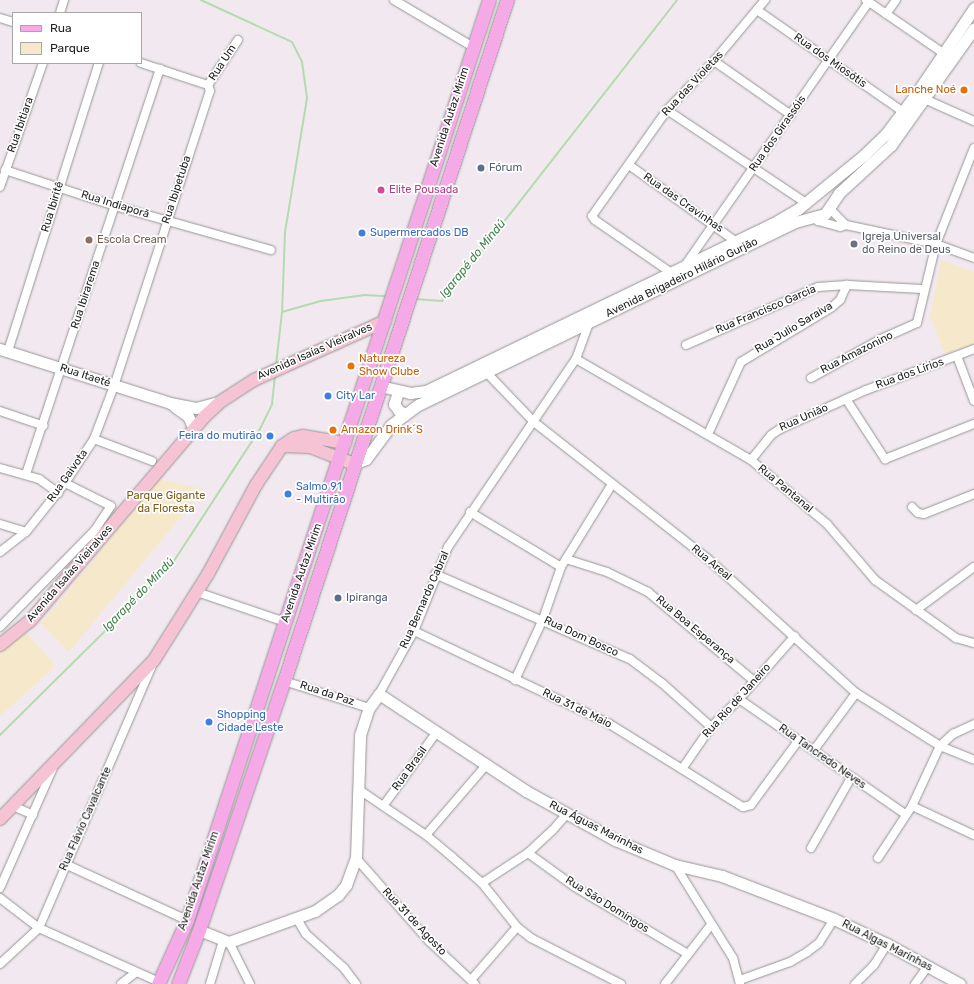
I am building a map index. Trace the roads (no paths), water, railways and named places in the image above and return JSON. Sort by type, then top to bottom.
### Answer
[{"type":"main road","name":"Avenida Autaz Mirim","points":[[158,983],[187,920],[340,460],[489,0]]},
{"type":"main road","name":"Avenida Autaz Mirim","points":[[178,984],[199,930],[284,681],[507,0]]},
{"type":"main road","name":"Avenida Isaías Vieiralves","points":[[0,645],[30,621],[98,535],[220,402],[254,380],[385,321]]},
{"type":"main road","points":[[0,819],[54,765],[154,660],[197,592],[269,464],[282,446],[294,438],[303,436],[345,443]]},
{"type":"main road","points":[[282,446],[310,447],[340,460],[354,464]]},
{"type":"street","points":[[60,12],[64,0]]},
{"type":"street","points":[[394,0],[473,47]]},
{"type":"street","name":"Rua das Violetas","points":[[670,272],[593,218],[593,213],[629,165],[667,110],[714,62],[765,0]]},
{"type":"street","points":[[886,14],[896,0]]},
{"type":"street","points":[[867,1],[943,53]]},
{"type":"street","name":"Rua dos Girassóis","points":[[686,264],[715,225],[791,115],[867,1]]},
{"type":"street","name":"Avenida Brigadeiro Hilário Gurjão","points":[[354,464],[366,459],[391,425],[404,413],[486,372],[589,324],[794,222],[821,216],[829,208],[839,193],[891,145],[921,97],[943,53],[974,8]]},
{"type":"street","name":"Rua dos Miosótis","points":[[757,10],[903,112]]},
{"type":"street","points":[[0,18],[12,22]]},
{"type":"street","name":"Avenida Brigadeiro Hilário Gurjão","points":[[380,386],[398,392],[415,394],[426,391],[686,264],[772,224],[806,203],[864,156],[903,112],[921,97],[974,28]]},
{"type":"street","name":"Rua Um","points":[[208,85],[238,40]]},
{"type":"street","points":[[714,62],[791,115]]},
{"type":"street","points":[[142,63],[208,85]]},
{"type":"street","name":"Rua Ibitiara","points":[[0,187],[43,64]]},
{"type":"street","name":"Rua Ibiritê","points":[[4,350],[99,64]]},
{"type":"street","name":"Rua Ibirarema","points":[[26,474],[44,426],[160,69]]},
{"type":"street","name":"Rua Ibipetuba","points":[[114,386],[210,91],[208,85]]},
{"type":"street","points":[[921,97],[974,120]]},
{"type":"street","points":[[667,110],[753,170],[806,203],[807,210],[818,221],[840,227],[846,226],[936,244],[974,258]]},
{"type":"street","name":"Rua Amazonino","points":[[811,378],[880,339],[913,326],[920,317],[923,289],[936,244],[974,148]]},
{"type":"street","name":"Rua das Cravinhas","points":[[629,165],[736,241]]},
{"type":"street","name":"Rua Indiaporã","points":[[5,170],[115,206],[271,250]]},
{"type":"street","points":[[815,195],[825,199],[829,208],[846,226]]},
{"type":"street","name":"Rua Francisco Garcia","points":[[686,345],[809,290],[827,285],[847,285]]},
{"type":"street","points":[[847,285],[923,289]]},
{"type":"street","name":"Rua Julio Saraiva","points":[[708,434],[736,369],[751,355],[832,307],[840,300],[847,285]]},
{"type":"street","name":"Rua Bernardo Cabral","points":[[226,941],[297,919],[338,895],[351,876],[356,858],[360,735],[369,708],[379,694],[414,631],[435,574],[448,547],[470,512],[534,422],[576,359],[589,324]]},
{"type":"street","name":"Rua dos Lírios","points":[[846,399],[974,349]]},
{"type":"street","name":"Rua Itaeté","points":[[4,350],[170,403],[196,408],[220,402]]},
{"type":"street","points":[[957,356],[974,400]]},
{"type":"street","name":"Rua Pantanal","points":[[576,359],[751,460],[827,524],[875,580],[956,638],[974,643]]},
{"type":"street","name":"Rua Areal","points":[[486,372],[534,422],[707,558],[795,636],[856,693],[940,746],[974,760]]},
{"type":"street","name":"Rua Gaivota","points":[[0,552],[26,532],[65,484],[94,439],[114,386]]},
{"type":"street","points":[[398,392],[394,404],[399,411],[404,413]]},
{"type":"street","points":[[846,399],[885,459],[974,424]]},
{"type":"street","name":"Rua União","points":[[751,460],[776,431],[846,399]]},
{"type":"street","name":"Rua Itaeté","points":[[170,403],[188,416],[194,429]]},
{"type":"street","points":[[0,411],[44,426]]},
{"type":"street","points":[[94,439],[152,461]]},
{"type":"street","points":[[0,468],[26,474],[39,479],[58,493]]},
{"type":"street","points":[[0,627],[98,535],[110,506],[65,484]]},
{"type":"street","points":[[515,680],[543,619],[561,567],[612,484]]},
{"type":"street","points":[[912,507],[918,514],[924,514],[974,494]]},
{"type":"street","points":[[470,512],[561,567]]},
{"type":"street","points":[[0,524],[26,532]]},
{"type":"street","name":"Rua Boa Esperança","points":[[566,559],[614,575],[648,592],[754,681]]},
{"type":"street","points":[[916,610],[973,570]]},
{"type":"street","name":"Rua Dom Bosco","points":[[435,574],[543,619],[630,659],[662,683],[711,727]]},
{"type":"street","points":[[197,592],[285,622]]},
{"type":"street","name":"Rua 31 de Maio","points":[[414,631],[608,723],[743,807],[751,805],[798,741]]},
{"type":"street","name":"Rua Rio de Janeiro","points":[[682,769],[711,727],[739,699],[795,636]]},
{"type":"street","name":"Rua Flávio Cavalcante","points":[[0,964],[39,928],[65,864],[154,660]]},
{"type":"street","name":"Rua da Paz","points":[[284,681],[369,708]]},
{"type":"street","points":[[814,750],[856,693]]},
{"type":"street","name":"Rua Águas Marinhas","points":[[379,694],[436,733],[566,815],[622,843],[676,865],[722,876],[834,919]]},
{"type":"street","name":"Rua Tancredo Neves","points":[[739,699],[905,814]]},
{"type":"street","points":[[878,858],[905,814],[912,806],[940,746],[953,734],[974,724]]},
{"type":"street","name":"Rua Brasil","points":[[384,805],[436,733]]},
{"type":"street","points":[[426,835],[487,764]]},
{"type":"street","points":[[0,888],[54,765]]},
{"type":"street","points":[[811,848],[851,778]]},
{"type":"street","points":[[358,789],[384,805],[426,835],[482,883],[517,927],[559,953],[621,984]]},
{"type":"street","points":[[13,806],[33,815]]},
{"type":"street","points":[[912,806],[974,835]]},
{"type":"street","points":[[482,883],[528,853],[552,831],[566,815]]},
{"type":"street","name":"Rua São Domingos","points":[[528,853],[575,888],[688,954]]},
{"type":"street","name":"Rua 31 de Agosto","points":[[356,858],[429,940],[473,982]]},
{"type":"street","points":[[65,864],[187,920]]},
{"type":"street","points":[[676,865],[711,925],[733,958],[740,982],[790,962],[807,952],[819,943],[834,919]]},
{"type":"street","points":[[0,898],[39,928],[158,983]]},
{"type":"street","points":[[297,919],[306,934],[344,968],[356,984]]},
{"type":"street","name":"Rua Algas Marinhas","points":[[834,919],[888,944],[960,984]]},
{"type":"street","points":[[665,984],[711,925]]},
{"type":"street","points":[[473,982],[517,927]]},
{"type":"street","points":[[199,930],[226,941],[250,984]]},
{"type":"street","points":[[210,984],[226,941]]},
{"type":"street","points":[[855,984],[874,965],[888,944]]},
{"type":"street","points":[[915,984],[928,966]]},
{"type":"street","points":[[121,984],[135,973]]},
{"type":"waterway","points":[[201,0],[292,42],[302,62],[307,98],[285,232],[282,312]]},
{"type":"waterway","name":"Igarapé do Mindú","points":[[415,299],[442,301],[677,0]]},
{"type":"waterway","name":"Igarapé do Mindú","points":[[276,365],[282,312],[321,301],[365,295],[387,296]]},
{"type":"waterway","name":"Igarapé do Mindú","points":[[0,735],[170,567],[260,429],[272,404],[275,376]]},
{"type":"place","name":"Lanche Noé","points":[[964,90]]},
{"type":"place","name":"Fórum","points":[[481,168]]},
{"type":"place","name":"Elite Pousada","points":[[381,190]]},
{"type":"place","name":"Supermercados DB","points":[[362,233]]},
{"type":"place","name":"Escola Cream","points":[[89,240]]},
{"type":"place","name":"Igreja Universal do Reino de Deus","points":[[854,244]]},
{"type":"place","name":"Natureza Show Clube","points":[[351,366]]},
{"type":"place","name":"City Lar","points":[[328,396]]},
{"type":"place","name":"Amazon Drink´S","points":[[333,430]]},
{"type":"place","name":"Feira do mutirão","points":[[270,436]]},
{"type":"place","name":"Salmo 91 - Multirão","points":[[288,494]]},
{"type":"place","name":"Ipiranga","points":[[338,598]]},
{"type":"place","name":"Shopping Cidade Leste","points":[[209,722]]},
{"type":"park label","name":"Parque Gigante da Floresta","points":[[166,503]]}]
